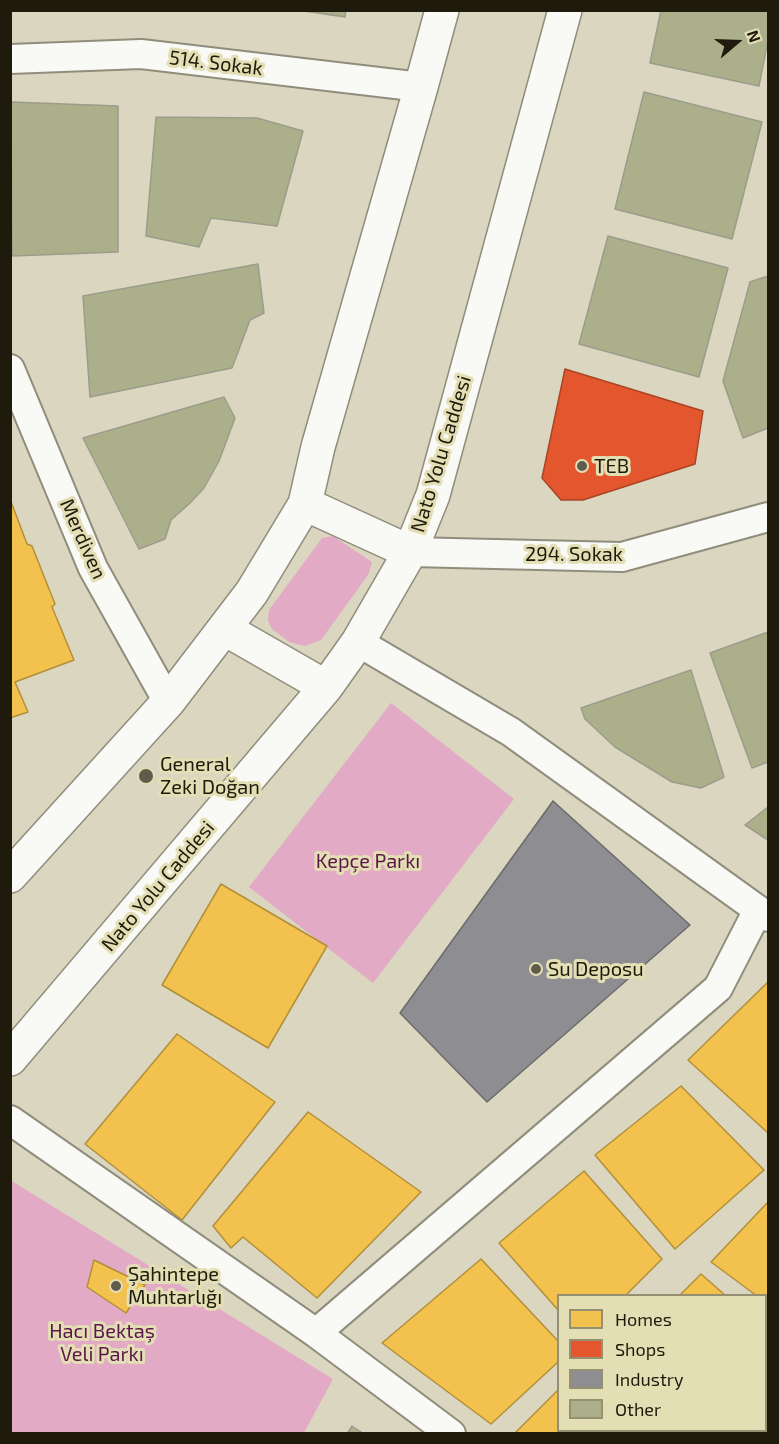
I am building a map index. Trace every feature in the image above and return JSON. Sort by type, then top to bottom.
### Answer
[{"type":"main road","points":[[10,876],[168,702],[252,592],[305,504],[321,436],[442,10]]},
{"type":"main road","name":"Nato Yolu Caddesi","points":[[10,1059],[326,687],[358,642],[410,552],[433,495],[565,10]]},
{"type":"main road","points":[[305,504],[410,552]]},
{"type":"main road","points":[[225,629],[326,687]]},
{"type":"street","name":"514. Sokak","points":[[10,59],[141,54],[421,87]]},
{"type":"street","name":"Merdiven","points":[[10,369],[93,568],[168,702]]},
{"type":"street","name":"294. Sokak","points":[[410,552],[622,557],[768,517]]},
{"type":"street","points":[[316,1333],[718,988],[763,913],[511,732],[358,642]]},
{"type":"street","points":[[10,1120],[316,1333],[451,1434]]},
{"type":"green space","points":[[333,536],[372,562],[368,575],[321,640],[305,646],[289,642],[272,629],[268,621],[269,610],[322,538]]},
{"type":"green space","name":"Kepçe Parkı","points":[[391,703],[514,799],[373,983],[249,887]]},
{"type":"green space","name":"Hacı Bektaş Veli Parkı","points":[[10,1180],[333,1379],[304,1433],[11,1433]]},
{"type":"building: Homes","points":[[10,499],[27,544],[32,546],[55,604],[52,607],[74,660],[15,682],[28,712],[10,718]]},
{"type":"building: Homes","points":[[221,884],[327,946],[268,1048],[162,985]]},
{"type":"building: Homes","points":[[768,982],[768,1133],[688,1060]]},
{"type":"building: Homes","points":[[177,1034],[275,1102],[182,1220],[85,1144]]},
{"type":"building: Homes","points":[[681,1086],[764,1170],[675,1249],[595,1155]]},
{"type":"building: Homes","points":[[308,1112],[421,1192],[317,1298],[243,1237],[231,1248],[213,1226]]},
{"type":"building: Homes","points":[[584,1171],[662,1259],[627,1294],[557,1294],[557,1309],[499,1243]]},
{"type":"building: Homes","points":[[768,1202],[768,1304],[767,1294],[754,1294],[711,1262]]},
{"type":"building: Homes","points":[[481,1259],[557,1340],[557,1363],[491,1424],[382,1343]]},
{"type":"building: Homes","name":"Şahintepe Muhtarlığı","points":[[94,1260],[145,1285],[126,1313],[87,1287]]},
{"type":"building: Homes","points":[[701,1274],[724,1294],[681,1294]]},
{"type":"building: Homes","points":[[767,1331],[768,1332],[767,1372]]},
{"type":"building: Homes","points":[[557,1391],[557,1432],[665,1432],[667,1434],[514,1434]]},
{"type":"building: Shops","points":[[565,369],[703,411],[695,464],[583,500],[561,500],[542,478]]},
{"type":"building: Industry","name":"Su Deposu","points":[[553,801],[690,925],[487,1102],[400,1013]]},
{"type":"building: Other","points":[[297,10],[346,10],[345,17]]},
{"type":"building: Other","points":[[661,10],[768,10],[768,40],[759,86],[650,63]]},
{"type":"building: Other","points":[[644,92],[762,122],[732,239],[615,209]]},
{"type":"building: Other","points":[[11,102],[118,106],[118,252],[12,256]]},
{"type":"building: Other","points":[[156,117],[257,118],[303,131],[277,226],[211,218],[199,247],[146,236]]},
{"type":"building: Other","points":[[608,236],[728,268],[699,377],[579,344]]},
{"type":"building: Other","points":[[258,264],[264,313],[250,320],[232,368],[90,397],[83,296]]},
{"type":"building: Other","points":[[768,276],[768,428],[743,438],[723,381],[750,282]]},
{"type":"building: Other","points":[[224,397],[235,418],[219,461],[204,488],[171,520],[165,539],[139,549],[83,438]]},
{"type":"building: Other","points":[[768,632],[768,762],[752,768],[710,653]]},
{"type":"building: Other","points":[[691,670],[724,777],[701,788],[672,782],[615,747],[585,719],[581,708]]},
{"type":"building: Other","points":[[768,807],[768,840],[745,825]]},
{"type":"building: Other","points":[[352,1426],[364,1434],[347,1434]]},
{"type":"place","name":"TEB","points":[[582,466]]},
{"type":"place","name":"General Zeki Doğan","points":[[146,776]]},
{"type":"place","name":"Su Deposu","points":[[536,969]]},
{"type":"place","name":"Şahintepe Muhtarlığı","points":[[116,1286]]}]
